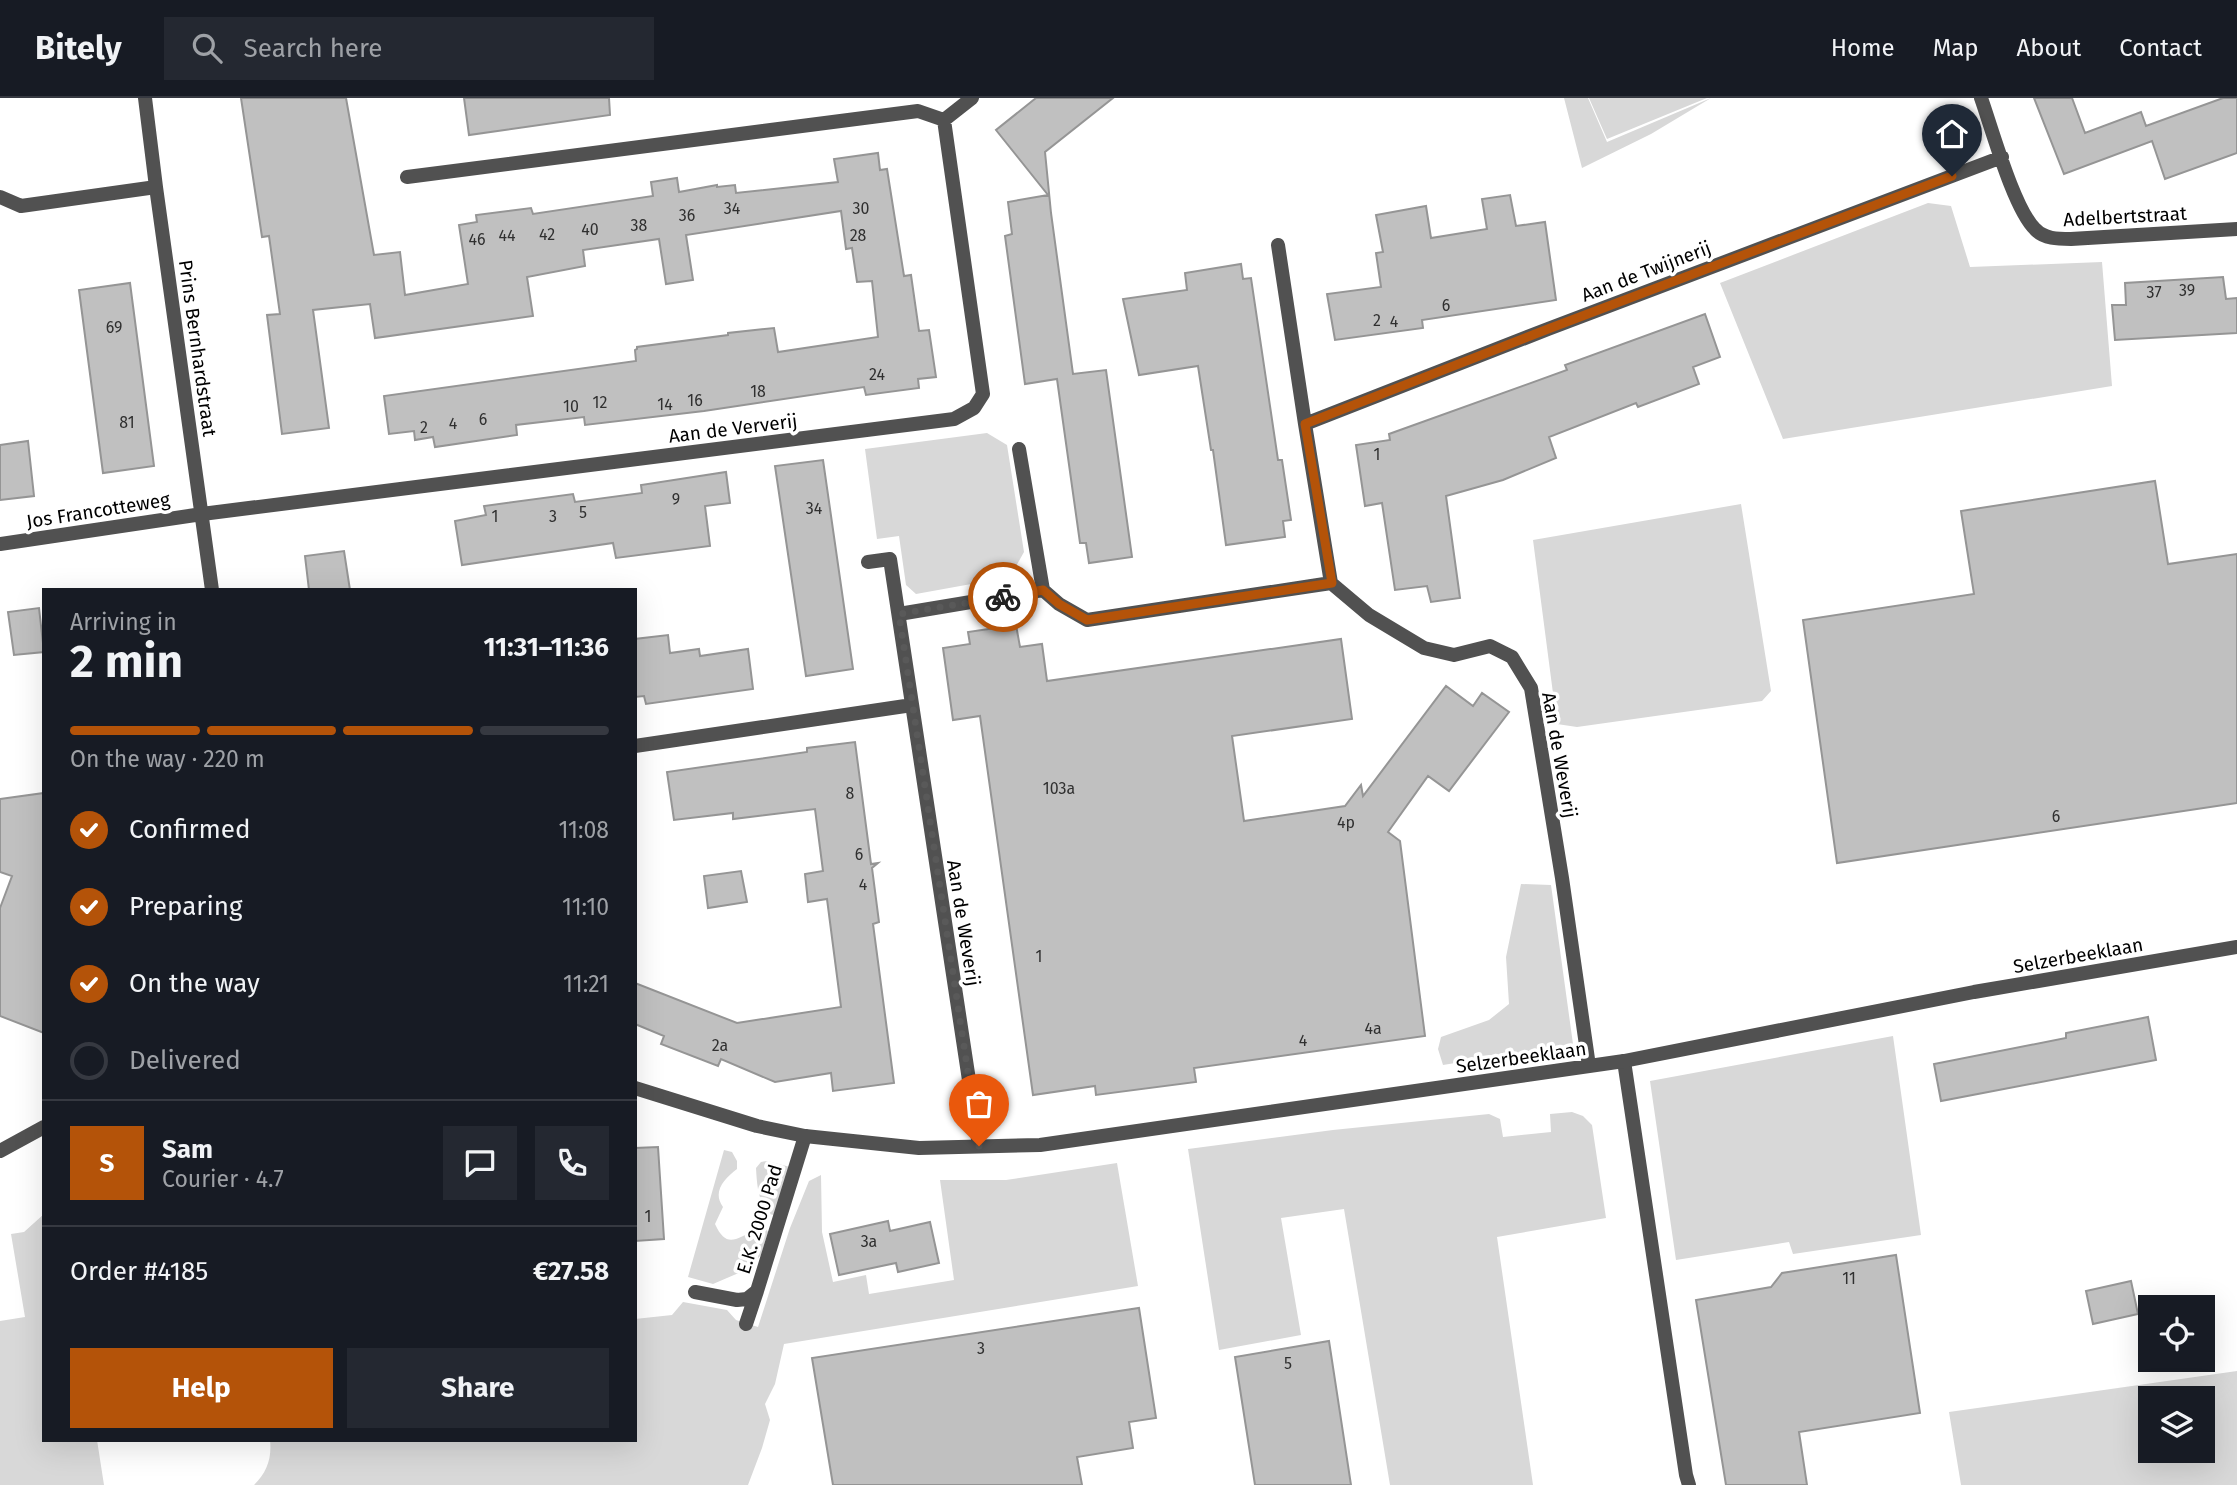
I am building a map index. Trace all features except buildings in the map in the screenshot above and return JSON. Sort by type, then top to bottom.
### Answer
[{"type":"street","name":"Prins Bernhardstraat","points":[[145,98],[212,588]]},
{"type":"street","points":[[407,177],[918,111],[944,120],[972,98]]},
{"type":"street","name":"Adelbertstraat","points":[[1981,98],[2023,214],[2036,231],[2050,238],[2071,239],[2237,229]]},
{"type":"street","name":"Aan de Ververij","points":[[202,514],[954,419],[974,408],[983,394],[944,120]]},
{"type":"street","name":"Aan de Twijnerij","points":[[1305,424],[2002,157]]},
{"type":"street","points":[[0,197],[21,206],[156,187]]},
{"type":"street","points":[[1020,449],[1043,590],[1059,604],[1087,620],[1332,583],[1278,245]]},
{"type":"street","name":"Jos Francotteweg","points":[[0,544],[202,514]]},
{"type":"street","name":"Aan de Weverij","points":[[867,562],[890,559],[979,1146]]},
{"type":"street","name":"Aan de Weverij","points":[[1332,583],[1369,615],[1424,648],[1454,654],[1490,646],[1512,657],[1531,688],[1589,1066]]},
{"type":"street","points":[[899,614],[1043,590]]},
{"type":"street","points":[[637,746],[912,705]]},
{"type":"street","name":"Selzerbeeklaan","points":[[637,1089],[757,1126],[805,1136],[919,1148],[1040,1145],[1624,1061],[1974,992],[2237,947]]},
{"type":"street","points":[[1624,1061],[1689,1485]]},
{"type":"street","points":[[0,1151],[42,1128]]},
{"type":"street","name":"E.K. 2000 Pad","points":[[695,1292],[737,1300],[747,1299],[757,1291],[805,1136]]},
{"type":"street","points":[[746,1324],[757,1291]]},
{"type":"shaded area","points":[[1564,98],[1588,98],[1607,142],[1711,98],[1651,134],[1582,168]]},
{"type":"shaded area","points":[[1589,98],[1707,98],[1607,139]]},
{"type":"shaded area","points":[[1928,203],[1951,206],[1970,267],[2102,262],[2112,386],[1783,439],[1720,283]]},
{"type":"shaded area","points":[[987,433],[1007,445],[1024,552],[1010,577],[916,594],[906,585],[899,536],[877,539],[865,449]]},
{"type":"shaded area","points":[[1741,504],[1771,691],[1762,701],[1577,727],[1557,724],[1533,540]]},
{"type":"shaded area","points":[[1521,884],[1551,885],[1573,1044],[1443,1065],[1438,1049],[1441,1037],[1489,1020],[1509,1004],[1506,957]]},
{"type":"shaded area","points":[[1893,1036],[1921,1235],[1793,1254],[1789,1242],[1676,1260],[1650,1081]]},
{"type":"shaded area","points":[[1572,1112],[1583,1116],[1592,1125],[1606,1218],[1497,1237],[1533,1485],[1390,1485],[1344,1209],[1281,1218],[1301,1335],[1219,1350],[1188,1149],[1333,1130],[1489,1114],[1500,1119],[1503,1137],[1551,1132],[1550,1114]]},
{"type":"shaded area","points":[[724,1150],[732,1152],[737,1161],[737,1169],[719,1191],[723,1207],[715,1224],[719,1232],[732,1240],[755,1230],[755,1224],[760,1223],[768,1232],[761,1255],[748,1269],[713,1284],[688,1277]]},
{"type":"shaded area","points":[[761,1162],[790,1167],[774,1215],[765,1209],[758,1187],[756,1168]]},
{"type":"shaded area","points":[[1117,1163],[1138,1286],[784,1344],[775,1384],[765,1404],[770,1420],[748,1485],[254,1485],[268,1464],[270,1442],[637,1442],[637,1319],[672,1315],[683,1302],[727,1310],[736,1320],[758,1327],[790,1228],[809,1181],[821,1175],[822,1232],[833,1282],[866,1275],[869,1294],[954,1280],[940,1180],[1006,1180]]},
{"type":"shaded area","points":[[42,1216],[42,1442],[97,1442],[104,1485],[0,1485],[0,1321],[25,1317],[11,1234],[24,1232]]},
{"type":"shaded area","points":[[2237,1371],[2237,1485],[1961,1485],[1949,1412]]},
{"type":"way so far","points":[[979,1146],[899,614],[1003,597]]},
{"type":"route","points":[[1003,597],[1043,590],[1059,604],[1087,620],[1332,583],[1305,424],[1952,176]]}]
